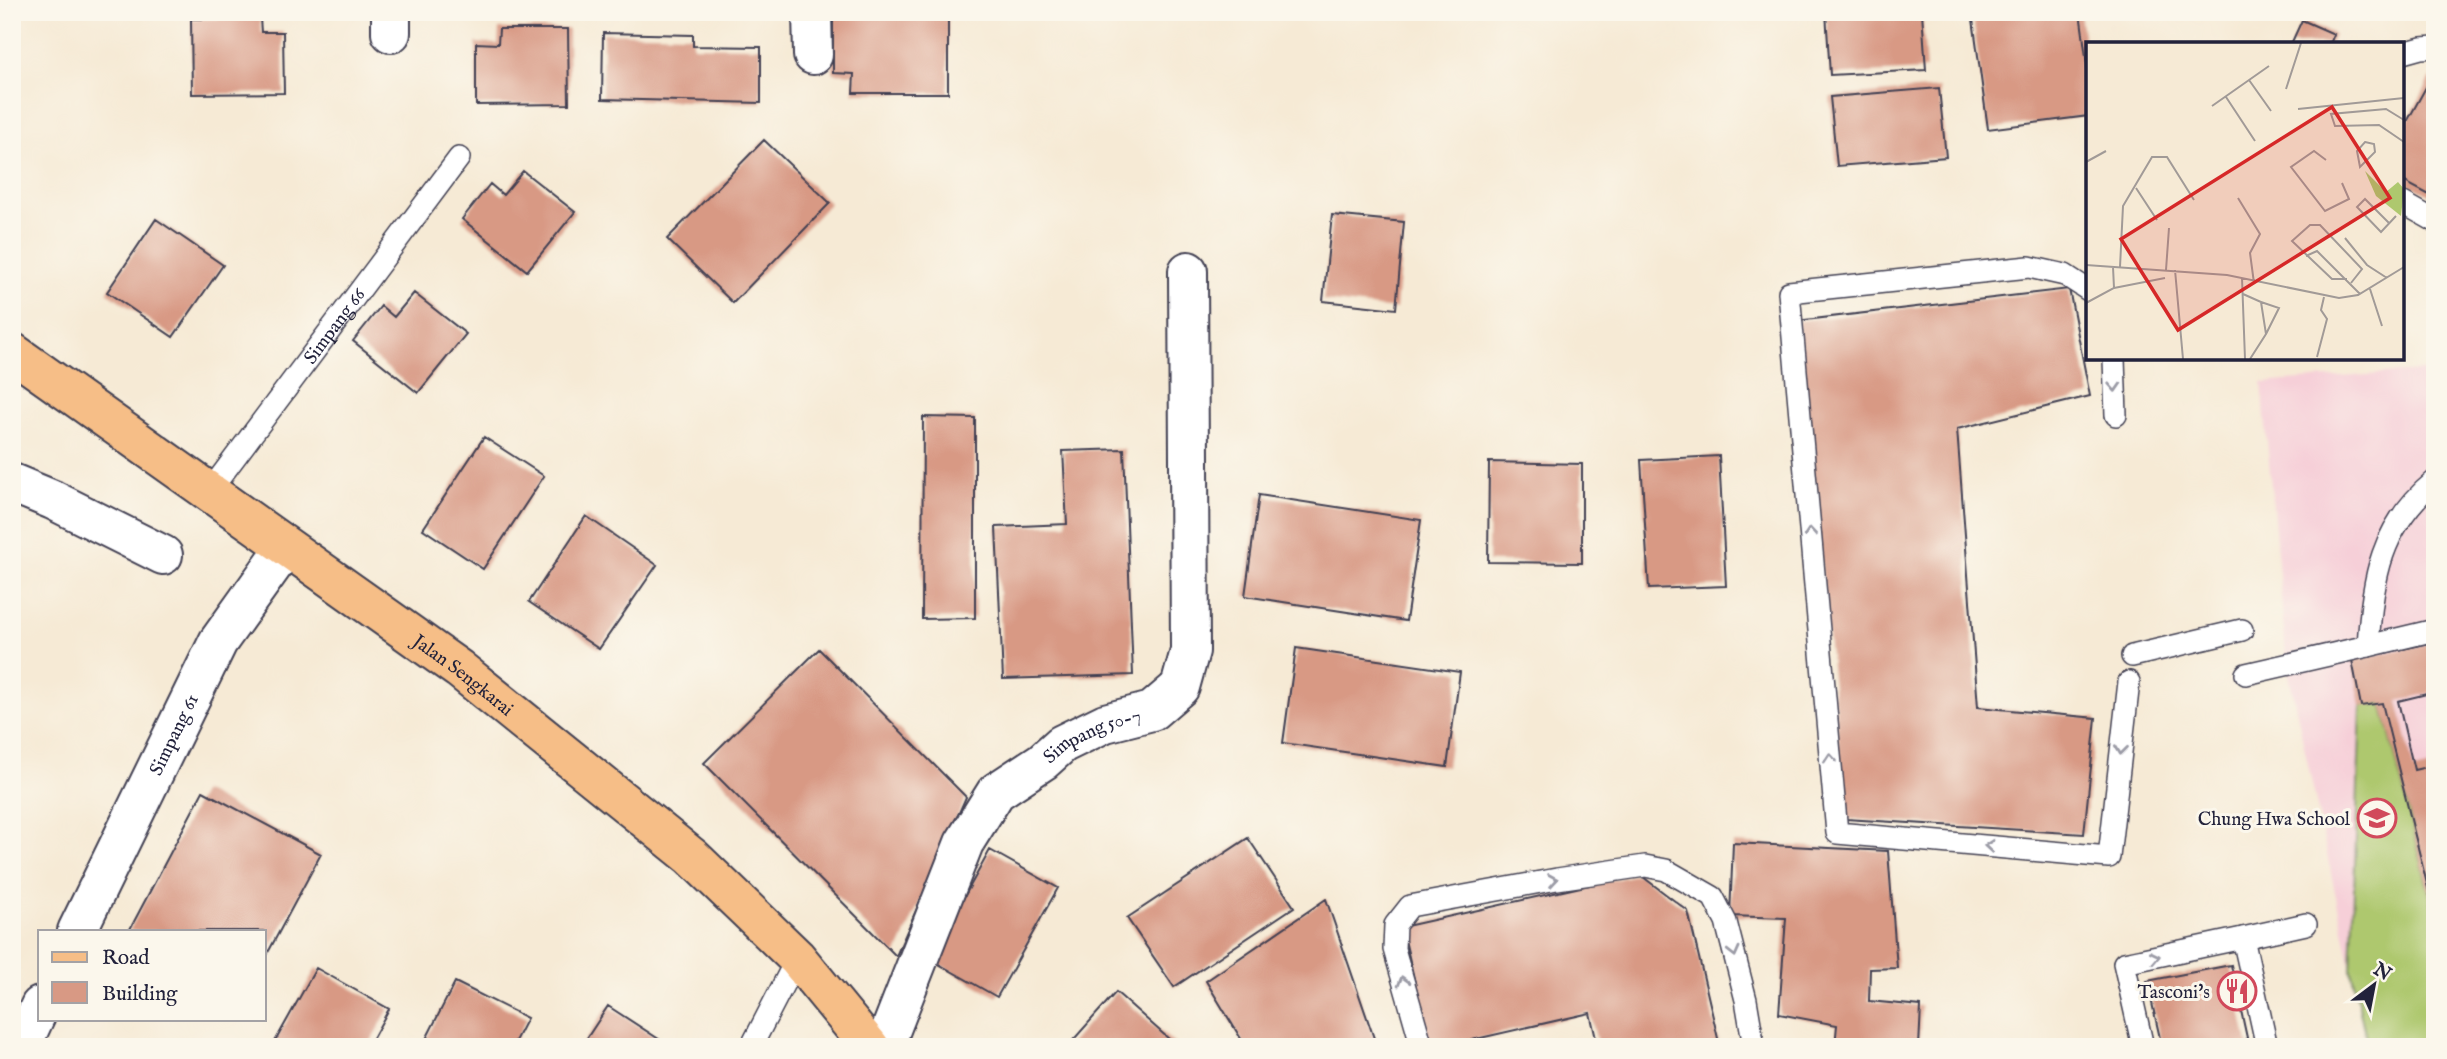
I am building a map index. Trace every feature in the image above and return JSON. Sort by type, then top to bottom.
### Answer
[{"type":"main road","name":"Jalan Sengkarai","points":[[12,352],[459,669],[660,831],[692,857],[797,958],[870,1047]]},
{"type":"street","points":[[812,12],[813,55]]},
{"type":"street","name":"Simpang 50-7","points":[[884,1047],[964,843],[996,792],[1043,761],[1062,744],[1105,723],[1152,711],[1180,687],[1190,651],[1188,271]]},
{"type":"street","points":[[12,483],[53,500],[163,555]]},
{"type":"street","name":"Simpang 61","points":[[77,930],[218,642],[286,547]]},
{"type":"street","points":[[21,1047],[38,1010]]},
{"type":"lane","points":[[2405,52],[2435,47]]},
{"type":"lane","name":"Simpang 66","points":[[209,492],[459,158]]},
{"type":"lane","points":[[2405,204],[2435,221]]},
{"type":"lane","points":[[2086,289],[2065,275],[2029,267],[1789,292],[1837,833],[2109,857],[2129,682]]},
{"type":"lane","points":[[2114,360],[2116,415]]},
{"type":"lane","points":[[2368,646],[2370,608],[2381,557],[2398,520],[2415,498],[2435,481]]},
{"type":"lane","points":[[2132,656],[2242,630]]},
{"type":"lane","points":[[2246,674],[2435,630]]},
{"type":"lane","points":[[1422,1047],[1394,949],[1395,925],[1410,906],[1646,866],[1666,870],[1713,897],[1726,922],[1746,1000],[1754,1047]]},
{"type":"lane","points":[[2143,1047],[2124,963],[2306,924]]},
{"type":"lane","points":[[2243,938],[2267,1047]]},
{"type":"lane","points":[[751,1047],[797,958]]},
{"type":"shaded area","name":"Chung Hwa School","points":[[2435,370],[2435,1047],[2368,1047],[2287,666],[2262,383]]},
{"type":"green space","points":[[2382,703],[2435,916],[2435,1047],[2368,1047],[2351,970],[2361,706]]},
{"type":"building","points":[[833,12],[948,12],[948,93],[853,93],[854,74],[833,73]]},
{"type":"building","points":[[1826,12],[1922,12],[1926,70],[1830,75]]},
{"type":"building","points":[[1972,12],[2080,12],[2086,57],[2086,116],[1988,129]]},
{"type":"building","points":[[260,18],[261,32],[283,32],[284,93],[192,94],[191,19]]},
{"type":"building","points":[[2302,20],[2334,34],[2331,42],[2292,42]]},
{"type":"building","points":[[499,29],[568,29],[569,104],[476,105],[476,43],[498,44]]},
{"type":"building","points":[[603,33],[693,35],[693,46],[761,47],[761,103],[602,99]]},
{"type":"building","points":[[2431,78],[2435,80],[2435,198],[2405,182],[2405,125]]},
{"type":"building","points":[[1939,88],[1946,157],[1837,166],[1830,97]]},
{"type":"building","points":[[764,140],[830,203],[733,303],[667,239]]},
{"type":"building","points":[[523,171],[575,212],[527,271],[462,219],[490,184],[503,195]]},
{"type":"building","points":[[1332,215],[1404,222],[1396,309],[1323,301]]},
{"type":"building","points":[[156,219],[223,265],[173,337],[107,292]]},
{"type":"building","points":[[2069,289],[2090,396],[1957,429],[1978,707],[2096,718],[2084,834],[1846,819],[1797,321]]},
{"type":"building","points":[[414,293],[466,334],[418,393],[353,341],[381,306],[394,317]]},
{"type":"building","points":[[923,417],[975,418],[975,618],[922,619]]},
{"type":"building","points":[[484,437],[544,476],[483,569],[423,529]]},
{"type":"building","points":[[1124,449],[1133,675],[1003,679],[996,527],[1067,524],[1063,451]]},
{"type":"building","points":[[1719,456],[1726,586],[1649,589],[1641,460]]},
{"type":"building","points":[[1489,462],[1582,464],[1582,563],[1488,562]]},
{"type":"building","points":[[1259,495],[1421,520],[1406,621],[1245,596]]},
{"type":"building","points":[[586,516],[657,565],[599,649],[529,602]]},
{"type":"building","points":[[2435,642],[2435,692],[2398,701],[2414,770],[2435,765],[2434,912],[2382,703],[2361,706],[2352,660]]},
{"type":"building","points":[[1296,648],[1460,672],[1447,767],[1283,743]]},
{"type":"building","points":[[819,649],[966,797],[896,956],[704,763]]},
{"type":"building","points":[[203,791],[321,854],[266,956],[266,930],[130,930]]},
{"type":"building","points":[[1248,838],[1294,907],[1174,987],[1127,918]]},
{"type":"building","points":[[1733,843],[1888,851],[1897,968],[1870,969],[1869,1001],[1921,1006],[1919,1047],[1835,1047],[1837,1025],[1779,1014],[1786,918],[1730,916]]},
{"type":"building","points":[[990,850],[1058,888],[997,997],[930,959]]},
{"type":"building","points":[[1639,874],[1688,911],[1720,1047],[1598,1047],[1590,1013],[1441,1047],[1430,1047],[1402,927]]},
{"type":"building","points":[[1326,899],[1377,1047],[1246,1047],[1206,981]]},
{"type":"building","points":[[2231,965],[2249,1047],[2162,1047],[2147,981]]},
{"type":"building","points":[[316,968],[389,1009],[368,1047],[272,1047]]},
{"type":"building","points":[[455,982],[527,1018],[512,1047],[422,1047]]},
{"type":"building","points":[[1116,992],[1178,1047],[1067,1047]]},
{"type":"building","points":[[608,1006],[671,1047],[581,1047]]},
{"type":"place","name":"Chung Hwa School","points":[[2377,818]]},
{"type":"place","name":"Tasconi's","points":[[2237,991]]}]
